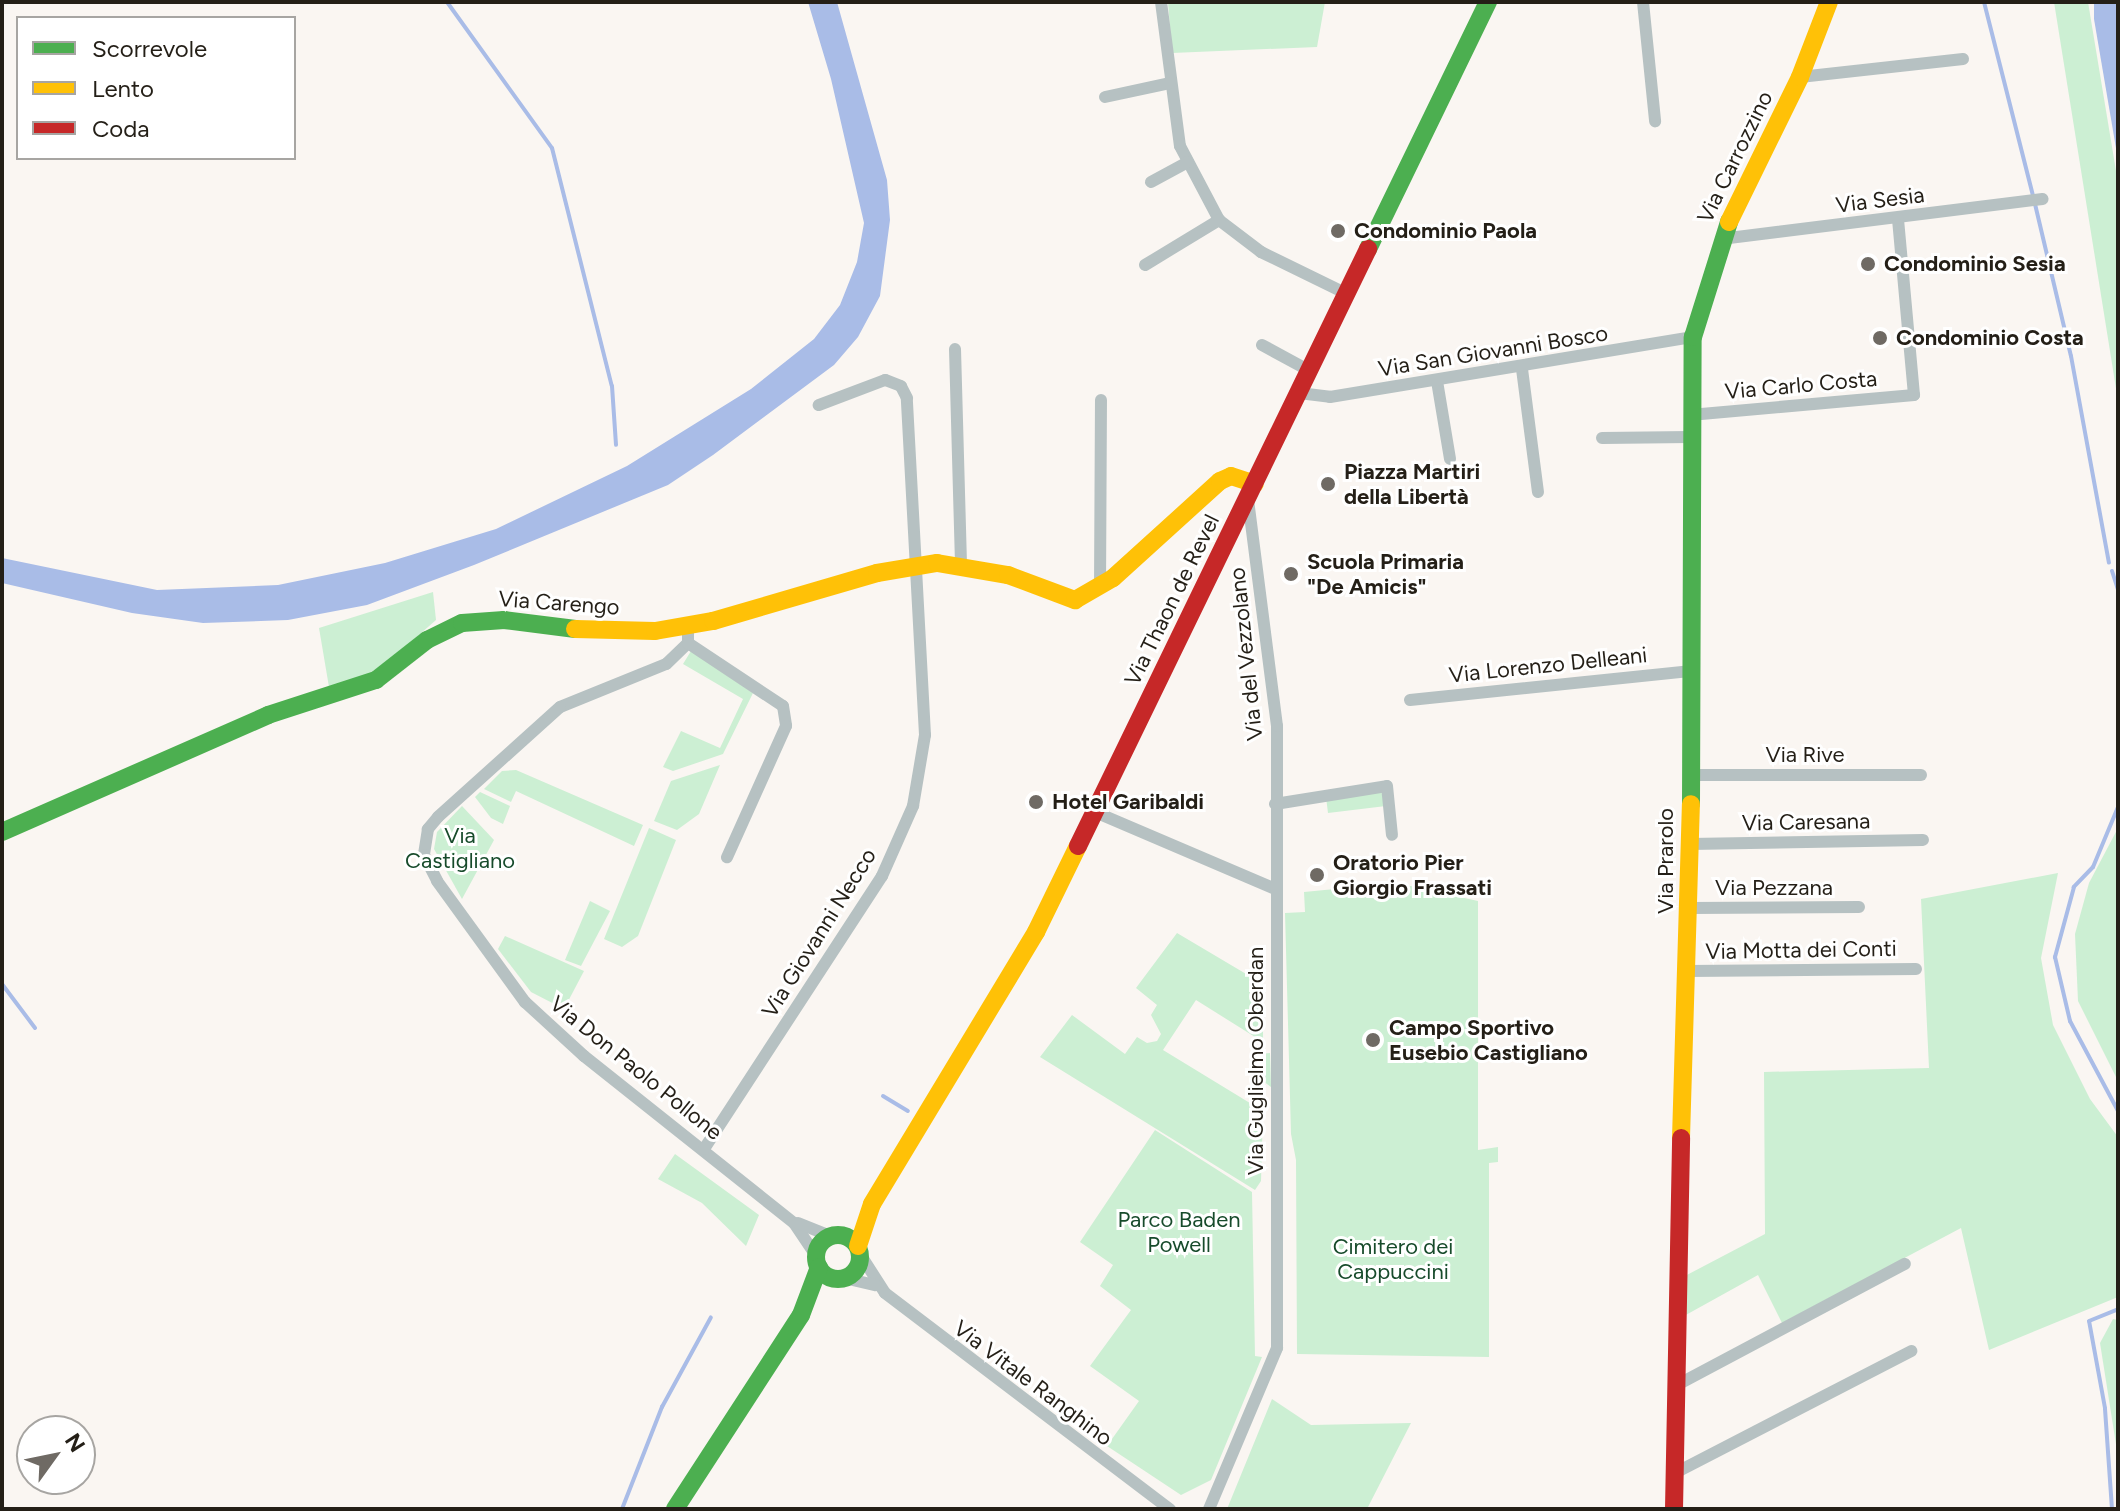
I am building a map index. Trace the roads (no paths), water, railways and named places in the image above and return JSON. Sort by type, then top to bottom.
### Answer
[{"type":"street","points":[[1161,2],[1170,83],[1188,162],[1219,220],[1261,252],[1347,294]]},
{"type":"street","name":"Via Thaon de Revel","points":[[801,1315],[855,1270],[872,1204],[1036,932],[1488,2]]},
{"type":"street","points":[[1643,2],[1655,121]]},
{"type":"street","name":"Via Carrozzino","points":[[1693,337],[1721,239],[1800,77],[1829,2]]},
{"type":"street","points":[[1800,77],[1963,59]]},
{"type":"street","points":[[1105,97],[1170,83]]},
{"type":"street","points":[[1151,182],[1188,162]]},
{"type":"street","name":"Via Sesia","points":[[1721,239],[2043,199]]},
{"type":"street","name":"Via Carlo Costa","points":[[1690,415],[1914,395],[1898,218]]},
{"type":"street","points":[[1145,265],[1219,220]]},
{"type":"street","name":"Via San Giovanni Bosco","points":[[1299,393],[1330,397],[1522,369],[1693,337]]},
{"type":"street","name":"Via Prarolo","points":[[1674,1509],[1676,1276],[1690,908],[1690,415],[1693,337]]},
{"type":"street","points":[[1262,345],[1310,371]]},
{"type":"street","points":[[955,349],[961,565]]},
{"type":"street","points":[[1522,369],[1538,492]]},
{"type":"street","name":"Via Giovanni Necco","points":[[704,1149],[882,876],[913,806],[925,735],[907,398],[901,386],[885,380],[819,405]]},
{"type":"street","points":[[1437,381],[1450,459]]},
{"type":"street","points":[[1100,588],[1101,400]]},
{"type":"street","points":[[1602,438],[1690,437]]},
{"type":"street","name":"Via Carengo","points":[[2,832],[268,715],[376,680],[427,640],[462,623],[504,620],[613,633],[688,634],[917,565],[961,565],[1008,575],[1065,598],[1089,596],[1220,481],[1231,476],[1252,492]]},
{"type":"street","name":"Via del Vezzolano","points":[[1252,492],[1277,726],[1273,888]]},
{"type":"street","points":[[688,634],[783,706],[786,726],[727,857]]},
{"type":"street","name":"Via Don Paolo Pollone","points":[[688,634],[666,664],[560,707],[438,817],[424,845],[429,869],[525,1002],[584,1056],[794,1223],[818,1261]]},
{"type":"street","name":"Via Lorenzo Delleani","points":[[1410,700],[1690,671]]},
{"type":"street","name":"Via Rive","points":[[1690,775],[1921,775]]},
{"type":"street","points":[[1275,804],[1387,786],[1392,835]]},
{"type":"street","points":[[1095,812],[1273,888]]},
{"type":"street","name":"Via Caresana","points":[[1690,844],[1923,840]]},
{"type":"street","name":"Via Guglielmo Oberdan","points":[[1209,1509],[1277,1348],[1273,888]]},
{"type":"street","name":"Via Pezzana","points":[[1690,908],[1859,907]]},
{"type":"street","name":"Via Motta dei Conti","points":[[1687,971],[1916,969]]},
{"type":"street","name":"Via Thaon de Revel","points":[[801,1315],[818,1261],[834,1235],[872,1204]]},
{"type":"street","name":"Via Don Paolo Pollone","points":[[794,1223],[834,1235]]},
{"type":"street","points":[[834,1235],[859,1250]]},
{"type":"street","name":"Via Vitale Ranghino","points":[[859,1250],[875,1285]]},
{"type":"street","points":[[818,1261],[842,1278]]},
{"type":"street","points":[[1677,1385],[1905,1264]]},
{"type":"street","name":"Via Vitale Ranghino","points":[[842,1278],[875,1285],[1026,1405],[1170,1509]]},
{"type":"street","points":[[675,1509],[801,1315]]},
{"type":"street","points":[[1675,1473],[1911,1351]]},
{"type":"water","points":[[808,2],[837,2],[887,180],[890,220],[880,296],[858,337],[834,365],[713,455],[668,485],[474,565],[367,605],[288,620],[203,623],[132,613],[2,583],[2,558],[157,590],[278,585],[385,563],[496,529],[627,466],[751,389],[814,339],[840,305],[857,262],[864,223],[831,79]]},
{"type":"water","points":[[2094,2],[2118,2],[2118,160],[2094,19]]},
{"type":"waterway","points":[[447,2],[552,148],[612,386],[616,445]]},
{"type":"waterway","points":[[1984,2],[2033,196]]},
{"type":"waterway","points":[[2035,204],[2071,356],[2109,563]]},
{"type":"waterway","points":[[2112,571],[2118,590]]},
{"type":"waterway","points":[[2118,807],[2093,867],[2074,887],[2055,957],[2070,1021],[2118,1111]]},
{"type":"waterway","points":[[2,984],[35,1028]]},
{"type":"waterway","points":[[883,1096],[908,1111]]},
{"type":"waterway","points":[[2112,1509],[2105,1408],[2089,1321],[2118,1309]]},
{"type":"waterway","points":[[622,1509],[662,1407],[711,1317]]},
{"type":"place","name":"Condominio Paola","points":[[1338,231]]},
{"type":"place","name":"Condominio Sesia","points":[[1868,264]]},
{"type":"place","name":"Condominio Costa","points":[[1880,338]]},
{"type":"place","name":"Piazza Martiri della Libertà","points":[[1328,484]]},
{"type":"place","name":"Scuola Primaria \"De Amicis\"","points":[[1291,574]]},
{"type":"place","name":"Hotel Garibaldi","points":[[1036,802]]},
{"type":"place","name":"Oratorio Pier Giorgio Frassati","points":[[1317,875]]},
{"type":"place","name":"Campo Sportivo Eusebio Castigliano","points":[[1373,1040]]},
{"type":"park label","name":"Via Castigliano","points":[[460,848]]},
{"type":"park label","name":"Parco Baden Powell","points":[[1179,1232]]},
{"type":"park label","name":"Cimitero dei Cappuccini","points":[[1393,1258]]}]
